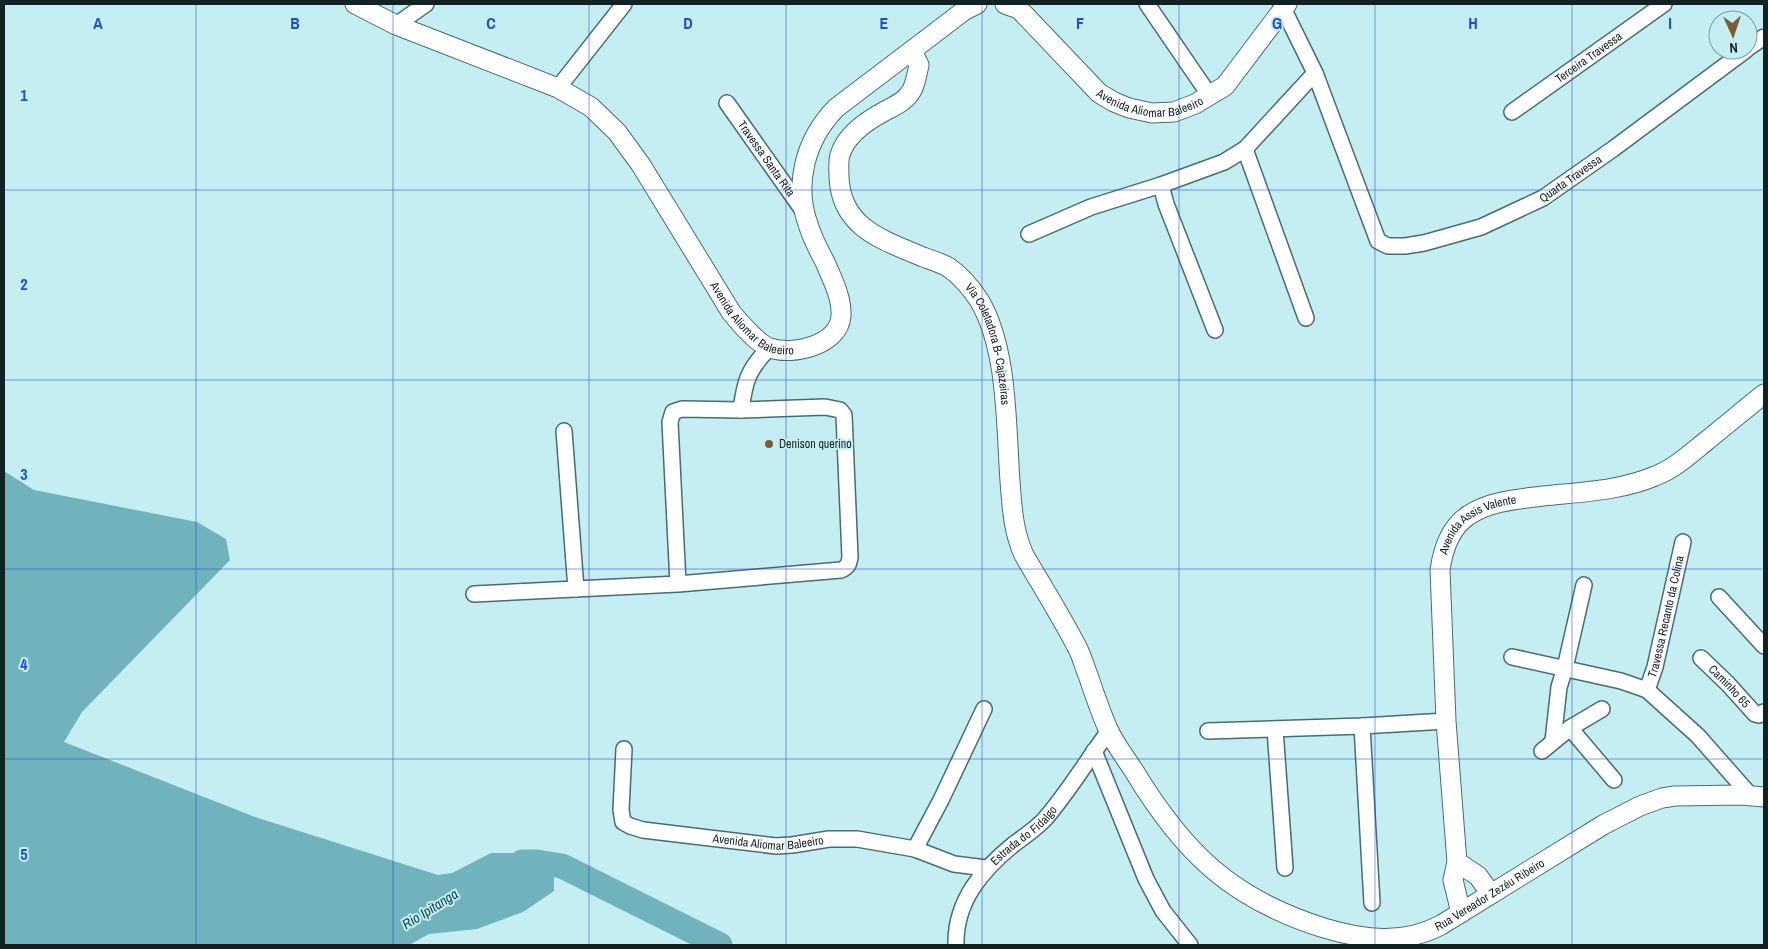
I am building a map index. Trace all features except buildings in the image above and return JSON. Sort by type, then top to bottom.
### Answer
[{"type":"main road","name":"Avenida Aliomar Baleeiro","points":[[355,4],[396,25],[558,88],[591,107],[616,132],[641,165],[731,312],[742,324],[762,355],[796,350],[823,343],[833,336],[841,317],[840,303],[835,284],[809,227],[805,213],[802,175],[812,141],[836,108],[916,57],[965,10],[977,4]]},
{"type":"main road","name":"Avenida Aliomar Baleeiro","points":[[1005,4],[1019,9],[1099,93],[1129,108],[1152,112],[1174,112],[1196,104],[1226,86],[1284,5]]},
{"type":"main road","name":"Via Coletadora B- Cajazeiras","points":[[916,57],[911,91],[901,102],[873,117],[854,133],[840,154],[840,178],[844,203],[859,224],[873,234],[947,267],[959,276],[973,291],[981,304],[997,344],[1005,402],[1013,520],[1017,539],[1024,555],[1078,649],[1097,701]]},
{"type":"main road","name":"Avenida Assis Valente","points":[[1461,913],[1453,880],[1457,862],[1446,721],[1440,570],[1442,552],[1456,527],[1473,512],[1496,504],[1525,498],[1605,490],[1654,477],[1672,468],[1764,394]]},
{"type":"main road","name":"Rua Vereador Zezéu Ribeiro","points":[[1097,701],[1109,731],[1148,794],[1176,834],[1203,862],[1232,885],[1255,899],[1313,924],[1362,938],[1384,940],[1429,932],[1603,825],[1650,802],[1675,796],[1757,796]]},
{"type":"main road","points":[[1457,862],[1478,876],[1491,894]]},
{"type":"street","points":[[396,25],[426,4]]},
{"type":"street","points":[[558,88],[624,4]]},
{"type":"street","points":[[1147,4],[1210,96]]},
{"type":"street","name":"Terceira Travessa","points":[[1512,112],[1664,4]]},
{"type":"street","points":[[1029,234],[1091,207],[1161,185],[1224,162],[1245,149],[1315,73],[1284,5]]},
{"type":"street","name":"Quarta Travessa","points":[[1315,73],[1378,242],[1388,246],[1404,246],[1424,243],[1482,227],[1543,198],[1613,149],[1732,60]]},
{"type":"street","name":"Travessa Santa Rita","points":[[727,103],[805,213]]},
{"type":"street","points":[[1245,149],[1306,318]]},
{"type":"street","points":[[1161,185],[1166,204],[1215,330]]},
{"type":"street","points":[[741,410],[746,379],[762,355]]},
{"type":"street","points":[[474,594],[678,584],[841,570],[849,564],[850,557],[844,415],[840,410],[825,407],[676,410],[671,416],[678,584]]},
{"type":"street","points":[[564,431],[576,589]]},
{"type":"street","name":"Travessa Recanto da Colina","points":[[1647,690],[1655,667],[1683,542]]},
{"type":"street","points":[[1553,741],[1559,687],[1584,585]]},
{"type":"street","points":[[1719,597],[1764,646]]},
{"type":"street","name":"Travessa Recanto da Colina","points":[[1512,657],[1621,681],[1647,690],[1698,736],[1757,796]]},
{"type":"street","name":"Caminho 65","points":[[1701,658],[1761,713]]},
{"type":"street","points":[[916,849],[984,709]]},
{"type":"street","points":[[1542,751],[1570,728],[1602,709]]},
{"type":"street","points":[[1208,731],[1446,721]]},
{"type":"street","points":[[1362,726],[1372,903]]},
{"type":"street","points":[[1570,728],[1614,780]]},
{"type":"street","points":[[1275,729],[1285,868]]},
{"type":"street","name":"Estrada do Fidalgo","points":[[956,945],[955,933],[960,910],[971,888],[986,868],[1043,821],[1109,731]]},
{"type":"street","name":"Avenida Aliomar Baleeiro","points":[[624,749],[621,810],[623,822],[630,826],[643,830],[776,846],[842,838],[857,839],[916,849],[954,864],[986,868]]},
{"type":"street","points":[[1094,751],[1146,879],[1163,911],[1190,945]]},
{"type":"water","points":[[4,471],[34,490],[197,522],[226,539],[230,560],[82,712],[64,742],[255,817],[438,875],[452,873],[491,853],[524,853],[554,859],[554,891],[523,912],[477,929],[429,934],[409,945],[4,945]]},
{"type":"waterway","name":"Rio Ipitanga","points":[[522,862],[562,866],[720,945]]},
{"type":"place","name":"Denison querino","points":[[769,444]]}]
